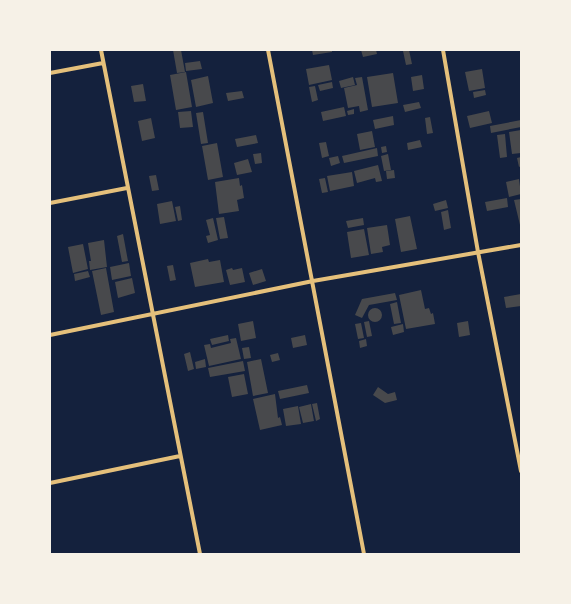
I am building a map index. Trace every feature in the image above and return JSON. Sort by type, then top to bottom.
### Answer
[{"type":"street","points":[[101,50],[200,554]]},
{"type":"street","points":[[268,50],[364,554]]},
{"type":"street","points":[[443,50],[478,252],[521,471]]},
{"type":"street","points":[[50,73],[103,63]]},
{"type":"street","points":[[50,203],[127,188]]},
{"type":"street","points":[[50,335],[313,281],[521,245]]},
{"type":"street","points":[[50,483],[180,456]]},
{"type":"building","points":[[173,50],[181,50],[185,72],[177,73]]},
{"type":"building","points":[[312,50],[332,50],[332,52],[313,55]]},
{"type":"building","points":[[361,50],[376,50],[377,54],[363,57]]},
{"type":"building","points":[[409,50],[412,64],[406,65],[403,51]]},
{"type":"building","points":[[200,61],[202,69],[186,71],[185,63]]},
{"type":"building","points":[[329,65],[332,80],[309,85],[306,69]]},
{"type":"building","points":[[482,69],[485,88],[469,91],[465,72]]},
{"type":"building","points":[[186,72],[192,107],[176,110],[170,75]]},
{"type":"building","points":[[393,73],[398,103],[372,107],[367,77]]},
{"type":"building","points":[[422,75],[424,89],[413,91],[411,77]]},
{"type":"building","points":[[208,76],[213,103],[196,107],[191,80]]},
{"type":"building","points":[[353,77],[355,85],[341,88],[339,81]]},
{"type":"building","points":[[362,77],[368,110],[360,112],[359,106],[348,108],[344,88],[357,85],[355,78]]},
{"type":"building","points":[[332,82],[333,88],[320,91],[318,85]]},
{"type":"building","points":[[143,84],[146,101],[134,102],[131,86]]},
{"type":"building","points":[[315,86],[318,100],[312,102],[309,87]]},
{"type":"building","points":[[485,90],[486,95],[474,98],[473,92]]},
{"type":"building","points":[[242,91],[244,98],[228,101],[226,93]]},
{"type":"building","points":[[419,102],[421,108],[405,112],[403,105]]},
{"type":"building","points":[[344,107],[346,116],[323,121],[321,112]]},
{"type":"building","points":[[354,109],[354,114],[348,115],[347,111]]},
{"type":"building","points":[[191,111],[193,127],[180,128],[178,112]]},
{"type":"building","points":[[489,111],[492,123],[470,128],[467,116]]},
{"type":"building","points":[[203,112],[208,143],[201,144],[196,113]]},
{"type":"building","points":[[393,116],[394,125],[375,129],[373,120]]},
{"type":"building","points":[[430,117],[433,133],[427,134],[425,118]]},
{"type":"building","points":[[151,118],[155,138],[142,141],[138,121]]},
{"type":"building","points":[[521,120],[521,127],[491,133],[490,126]]},
{"type":"building","points":[[521,130],[521,153],[512,154],[509,132]]},
{"type":"building","points":[[372,131],[375,147],[360,150],[357,134]]},
{"type":"building","points":[[505,134],[507,157],[500,158],[497,135]]},
{"type":"building","points":[[256,135],[258,143],[237,147],[235,139]]},
{"type":"building","points":[[420,140],[422,147],[408,150],[407,143]]},
{"type":"building","points":[[326,142],[329,156],[322,158],[319,143]]},
{"type":"building","points":[[217,143],[223,177],[208,180],[202,146]]},
{"type":"building","points":[[386,146],[387,152],[382,153],[381,147]]},
{"type":"building","points":[[377,148],[378,156],[344,163],[342,156]]},
{"type":"building","points":[[261,153],[262,163],[255,164],[253,154]]},
{"type":"building","points":[[388,154],[391,170],[384,171],[381,156]]},
{"type":"building","points":[[338,156],[340,163],[331,166],[329,158]]},
{"type":"building","points":[[521,157],[521,166],[519,167],[517,158]]},
{"type":"building","points":[[248,159],[252,172],[237,175],[234,163]]},
{"type":"building","points":[[378,165],[382,181],[376,182],[375,178],[357,183],[354,171]]},
{"type":"building","points":[[394,170],[395,178],[387,179],[386,171]]},
{"type":"building","points":[[352,172],[354,186],[330,191],[327,176]]},
{"type":"building","points":[[156,175],[159,190],[152,191],[149,176]]},
{"type":"building","points":[[239,178],[240,186],[242,185],[244,198],[237,200],[239,211],[219,214],[215,182]]},
{"type":"building","points":[[325,178],[328,192],[322,193],[319,179]]},
{"type":"building","points":[[519,179],[521,194],[509,197],[506,182]]},
{"type":"building","points":[[507,198],[508,207],[487,211],[485,202]]},
{"type":"building","points":[[521,199],[521,224],[520,225],[514,200]]},
{"type":"building","points":[[446,200],[448,208],[435,211],[433,204]]},
{"type":"building","points":[[172,201],[176,221],[160,224],[157,204]]},
{"type":"building","points":[[180,206],[182,220],[178,221],[175,207]]},
{"type":"building","points":[[448,210],[451,228],[444,230],[441,212]]},
{"type":"building","points":[[410,216],[417,249],[401,252],[395,219]]},
{"type":"building","points":[[224,217],[228,238],[220,239],[216,218]]},
{"type":"building","points":[[213,218],[218,240],[208,243],[206,236],[210,235],[206,220]]},
{"type":"building","points":[[363,218],[364,225],[348,228],[346,221]]},
{"type":"building","points":[[387,225],[390,245],[382,247],[383,252],[371,254],[367,228]]},
{"type":"building","points":[[364,229],[369,255],[351,258],[347,232]]},
{"type":"building","points":[[123,234],[128,261],[122,262],[117,236]]},
{"type":"building","points":[[104,240],[107,267],[90,270],[89,261],[91,261],[88,243]]},
{"type":"building","points":[[83,244],[88,269],[73,273],[68,247]]},
{"type":"building","points":[[208,259],[209,262],[220,260],[224,282],[195,287],[190,263]]},
{"type":"building","points":[[129,263],[131,276],[112,280],[110,267]]},
{"type":"building","points":[[173,265],[176,280],[170,281],[167,266]]},
{"type":"building","points":[[106,268],[114,312],[101,315],[92,271]]},
{"type":"building","points":[[232,268],[233,270],[242,268],[245,282],[230,285],[226,270]]},
{"type":"building","points":[[262,269],[266,281],[253,285],[249,273]]},
{"type":"building","points":[[88,271],[90,277],[75,281],[74,274]]},
{"type":"building","points":[[132,278],[135,293],[118,298],[115,282]]},
{"type":"building","points":[[421,290],[425,309],[429,308],[431,314],[433,313],[435,324],[406,329],[399,295]]},
{"type":"building","points":[[395,293],[397,300],[369,305],[362,318],[355,315],[362,299]]},
{"type":"building","points":[[521,294],[521,306],[506,308],[504,297]]},
{"type":"building","points":[[397,302],[401,323],[394,324],[390,304]]},
{"type":"building","points":[[375,308],[380,310],[382,315],[380,320],[375,322],[370,320],[368,315],[370,310]]},
{"type":"building","points":[[253,321],[256,338],[241,341],[238,324]]},
{"type":"building","points":[[369,321],[372,336],[367,337],[364,322]]},
{"type":"building","points":[[468,321],[470,335],[459,337],[457,323]]},
{"type":"building","points":[[361,323],[364,338],[358,339],[355,324]]},
{"type":"building","points":[[403,324],[404,332],[393,335],[391,327]]},
{"type":"building","points":[[228,335],[229,341],[212,345],[210,339]]},
{"type":"building","points":[[305,335],[307,345],[293,348],[291,338]]},
{"type":"building","points":[[236,338],[241,359],[209,366],[204,345],[210,344],[211,348],[231,343],[230,339]]},
{"type":"building","points":[[366,339],[367,346],[360,348],[359,341]]},
{"type":"building","points":[[249,347],[251,358],[244,359],[242,348]]},
{"type":"building","points":[[190,352],[194,369],[188,371],[184,354]]},
{"type":"building","points":[[278,353],[280,360],[272,362],[270,355]]},
{"type":"building","points":[[205,359],[206,367],[196,369],[195,362]]},
{"type":"building","points":[[261,359],[268,393],[253,396],[247,362]]},
{"type":"building","points":[[243,361],[245,371],[210,377],[208,368]]},
{"type":"building","points":[[244,374],[248,394],[232,397],[228,377]]},
{"type":"building","points":[[307,385],[309,393],[280,399],[278,391]]},
{"type":"building","points":[[378,387],[388,394],[395,392],[397,400],[385,403],[373,395]]},
{"type":"building","points":[[275,394],[278,418],[280,417],[282,425],[260,430],[253,399]]},
{"type":"building","points":[[317,403],[320,419],[316,421],[312,404]]},
{"type":"building","points":[[311,404],[314,421],[303,423],[299,407]]},
{"type":"building","points":[[298,406],[301,424],[286,426],[283,409]]}]
